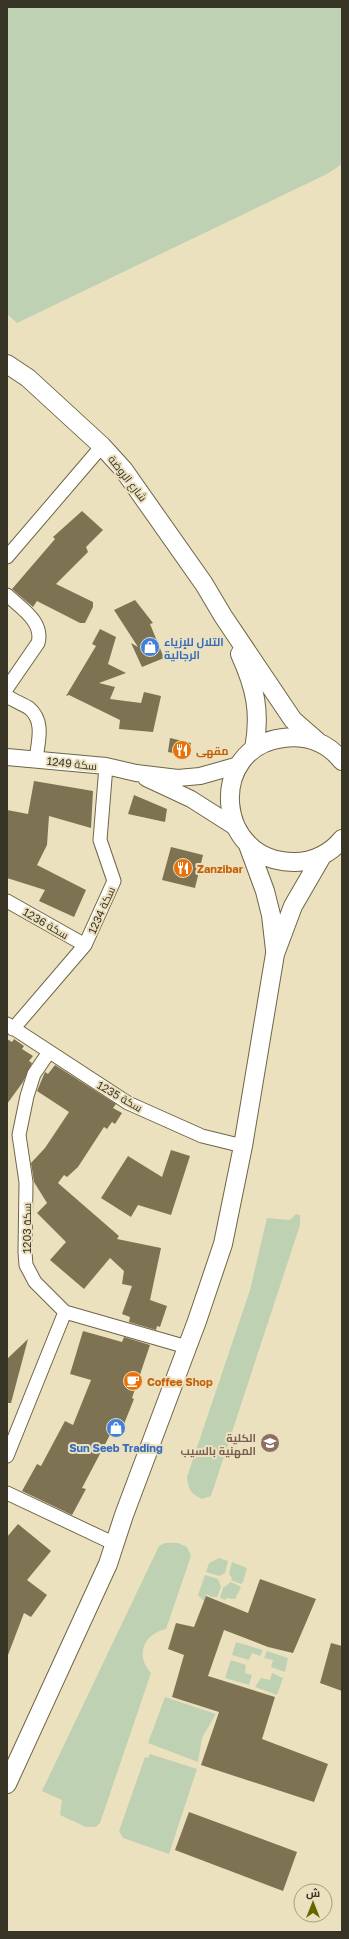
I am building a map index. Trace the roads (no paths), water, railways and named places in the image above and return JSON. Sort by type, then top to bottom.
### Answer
[{"type":"main road","name":"شارع الروضة","points":[[7,364],[28,378],[102,446],[123,469],[204,584],[223,616],[293,720],[317,741]]},
{"type":"main road","name":"شارع الروضة","points":[[223,616],[247,670],[257,708],[258,729],[254,749]]},
{"type":"main road","points":[[275,954],[271,915],[265,891],[248,845],[236,827],[229,806],[231,785],[239,765],[254,749],[274,739],[296,736],[317,741],[340,756]]},
{"type":"main road","points":[[248,845],[264,856],[283,862],[303,862],[322,856],[341,842]]},
{"type":"main road","points":[[7,1784],[108,1564],[188,1347],[223,1244],[243,1146],[275,954],[292,906],[322,856]]},
{"type":"street","points":[[7,557],[102,446]]},
{"type":"street","points":[[7,594],[37,624],[40,637],[38,643],[7,688]]},
{"type":"street","points":[[7,696],[28,708],[37,718],[40,731],[36,759]]},
{"type":"street","name":"سكة 1249","points":[[7,757],[106,766],[136,773],[178,778],[200,776],[239,765]]},
{"type":"street","name":"سكة 1234","points":[[10,1027],[85,946],[114,881],[100,840],[106,766]]},
{"type":"street","name":"سكة 1249","points":[[136,773],[191,800],[236,827]]},
{"type":"street","name":"سكة 1236","points":[[7,901],[85,946]]},
{"type":"street","name":"سكة 1235","points":[[10,1027],[128,1103],[202,1136],[243,1146]]},
{"type":"street","name":"سكة 1203","points":[[49,1052],[34,1074],[27,1096],[19,1135],[26,1182],[25,1252],[26,1265],[35,1282],[66,1312]]},
{"type":"street","points":[[7,1456],[66,1312],[188,1347]]},
{"type":"street","points":[[7,1493],[115,1544]]},
{"type":"place","name":"التلال للإزياء الرجالية","points":[[150,647]]},
{"type":"place","name":"مقهى","points":[[182,750]]},
{"type":"place","name":"Zanzibar","points":[[183,868]]},
{"type":"place","name":"Coffee Shop","points":[[133,1381]]},
{"type":"place","name":"Sun Seeb Trading","points":[[116,1428]]},
{"type":"place","name":"الكلية المهنية بالسيب","points":[[270,1443]]}]
